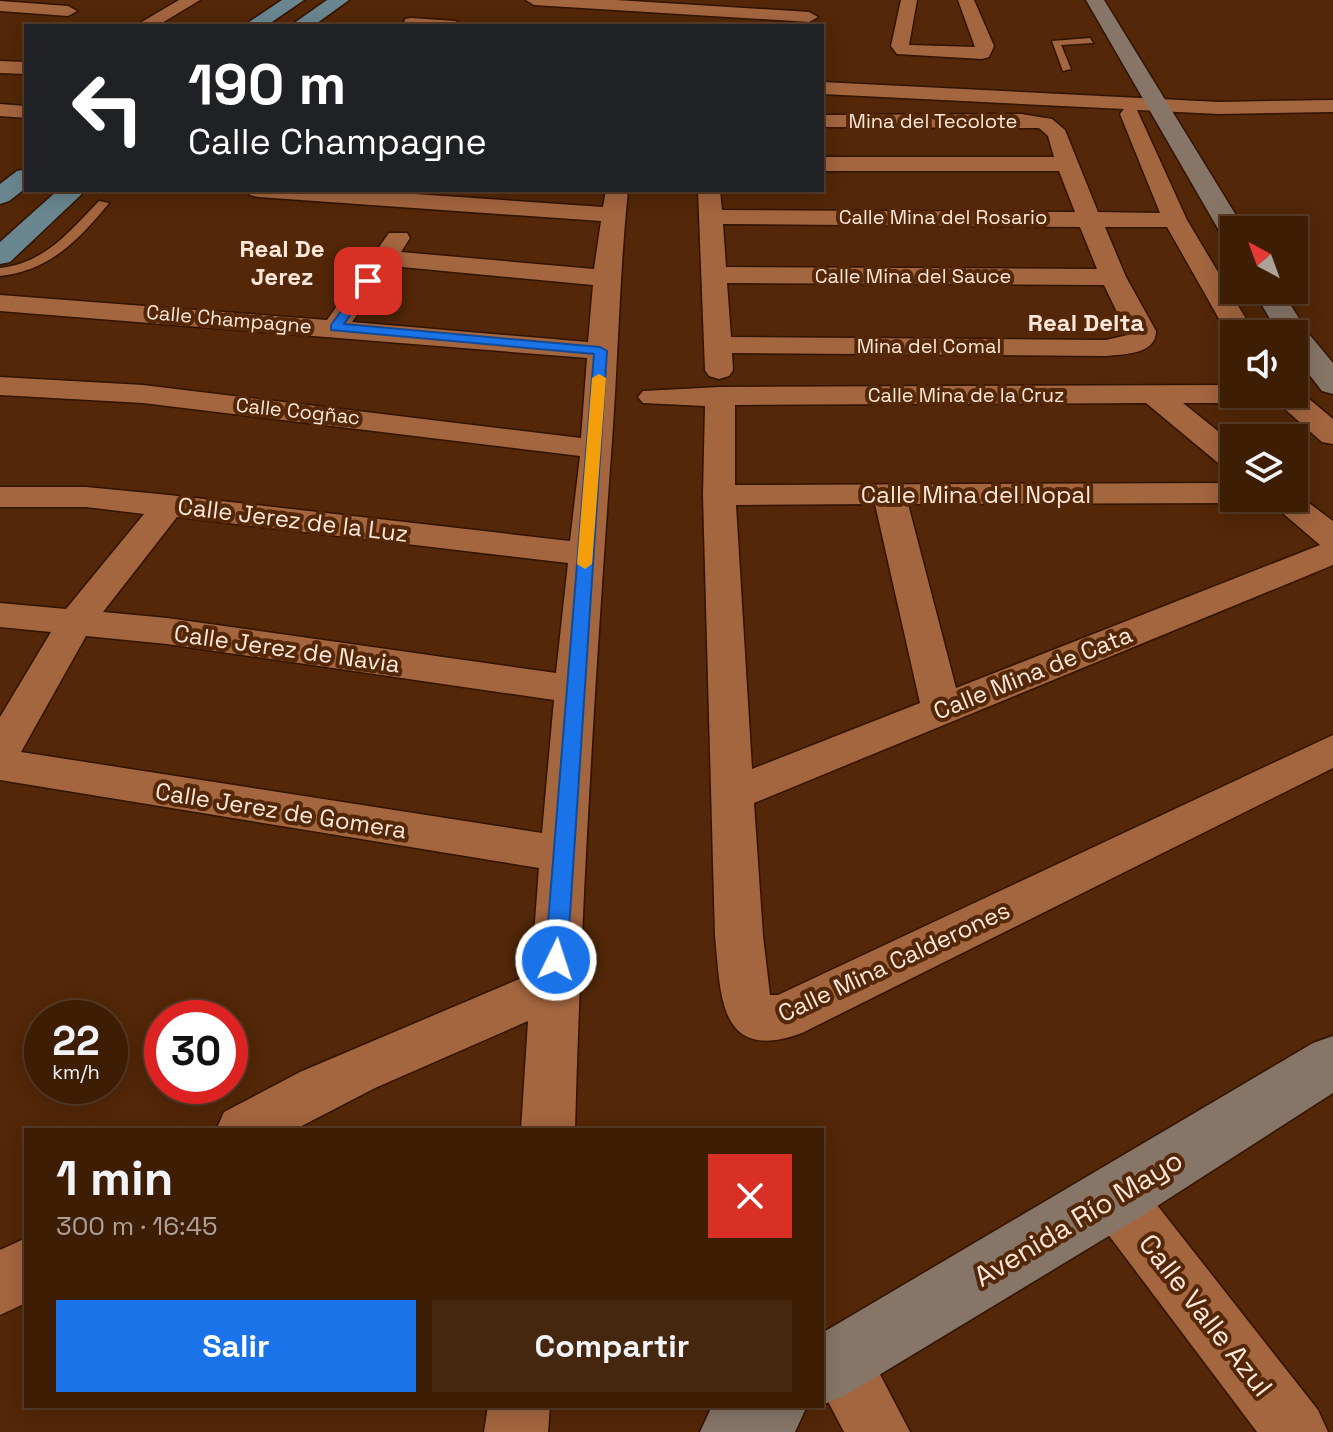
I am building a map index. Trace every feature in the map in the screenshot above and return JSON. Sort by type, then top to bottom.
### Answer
[{"type":"main road","points":[[256,24],[295,0]]},
{"type":"main road","points":[[303,24],[340,0]]},
{"type":"main road","points":[[0,196],[24,178]]},
{"type":"main road","points":[[0,256],[71,192]]},
{"type":"street","points":[[44,24],[88,0]]},
{"type":"street","points":[[148,24],[192,0]]},
{"type":"street","points":[[534,0],[807,22],[817,0]]},
{"type":"street","points":[[909,0],[900,46],[903,50],[982,53],[985,46],[966,0]]},
{"type":"street","points":[[1095,0],[1223,216]]},
{"type":"street","points":[[0,6],[68,11]]},
{"type":"street","points":[[409,24],[431,8]]},
{"type":"street","points":[[0,67],[24,68]]},
{"type":"street","points":[[1110,79],[1178,225],[1233,320]]},
{"type":"street","points":[[824,88],[993,96],[1255,120],[1333,117]]},
{"type":"street","points":[[1161,111],[1333,106]]},
{"type":"street","points":[[0,110],[24,112]]},
{"type":"street","name":"Mina del Tecolote","points":[[824,121],[1021,120],[1045,123],[1056,130],[1067,164]]},
{"type":"street","points":[[1163,194],[1170,157],[1181,146]]},
{"type":"street","points":[[824,164],[1067,164],[1113,277]]},
{"type":"street","points":[[286,192],[423,202],[616,202],[606,278],[596,449],[574,689],[554,987],[548,1128]]},
{"type":"street","name":"Calle Mina Calderones","points":[[709,192],[719,370],[719,495],[739,936],[747,1005],[763,1020],[774,1020],[1052,889],[1333,750]]},
{"type":"street","points":[[335,327],[423,202]]},
{"type":"street","name":"Calle Mina del Rosario","points":[[711,217],[1088,217],[1178,225]]},
{"type":"street","points":[[1178,225],[1220,257]]},
{"type":"street","points":[[384,258],[606,278]]},
{"type":"street","name":"Calle Mina del Sauce","points":[[714,275],[1113,277]]},
{"type":"street","name":"Mina del Comal","points":[[719,370],[1106,348],[1138,342],[1142,331],[1113,277]]},
{"type":"street","name":"Calle Champagne","points":[[0,303],[335,327],[600,351]]},
{"type":"street","points":[[1283,317],[1333,384]]},
{"type":"street","name":"Calle Mina de la Cruz","points":[[653,397],[719,370],[1154,395],[1220,394]]},
{"type":"street","name":"Calle Cogñac","points":[[0,386],[48,386],[174,398],[596,449]]},
{"type":"street","points":[[1308,394],[1333,393]]},
{"type":"street","points":[[1154,395],[1220,449]]},
{"type":"street","points":[[1302,408],[1333,435]]},
{"type":"street","name":"Calle Mina del Nopal","points":[[719,495],[890,497],[1220,493]]},
{"type":"street","name":"Calle Jerez de la Luz","points":[[0,497],[86,497],[169,505],[585,554]]},
{"type":"street","points":[[890,497],[942,710]]},
{"type":"street","points":[[0,752],[76,621],[169,505]]},
{"type":"street","points":[[1299,512],[1333,538]]},
{"type":"street","name":"Calle Mina de Cata","points":[[734,794],[1333,552]]},
{"type":"street","name":"Calle Jerez de Navia","points":[[0,615],[76,621],[574,689]]},
{"type":"street","name":"Calle Jerez de Gomera","points":[[0,764],[563,854]]},
{"type":"street","points":[[246,1128],[424,1042],[554,987]]},
{"type":"street","name":"Avenida Río Mayo","points":[[830,1366],[1115,1197],[1333,1062]]},
{"type":"street","name":"Calle Valle Azul","points":[[1115,1197],[1296,1432]]},
{"type":"street","points":[[0,1286],[24,1268]]},
{"type":"street","points":[[830,1366],[878,1432]]},
{"type":"street","points":[[516,1432],[519,1408]]},
{"type":"street","points":[[735,1432],[770,1408]]},
{"type":"lane","points":[[1066,69],[1055,43],[1090,40]]},
{"type":"lane","points":[[0,272],[35,267],[51,257],[103,203]]},
{"type":"slow traffic","points":[[585,564],[599,378]]},
{"type":"district","name":"Real De Jerez","points":[[282,263]]},
{"type":"district","name":"Real Delta","points":[[1086,323]]},
{"type":"route","points":[[368,281],[335,327],[600,351],[596,449],[574,689],[556,960]]}]
